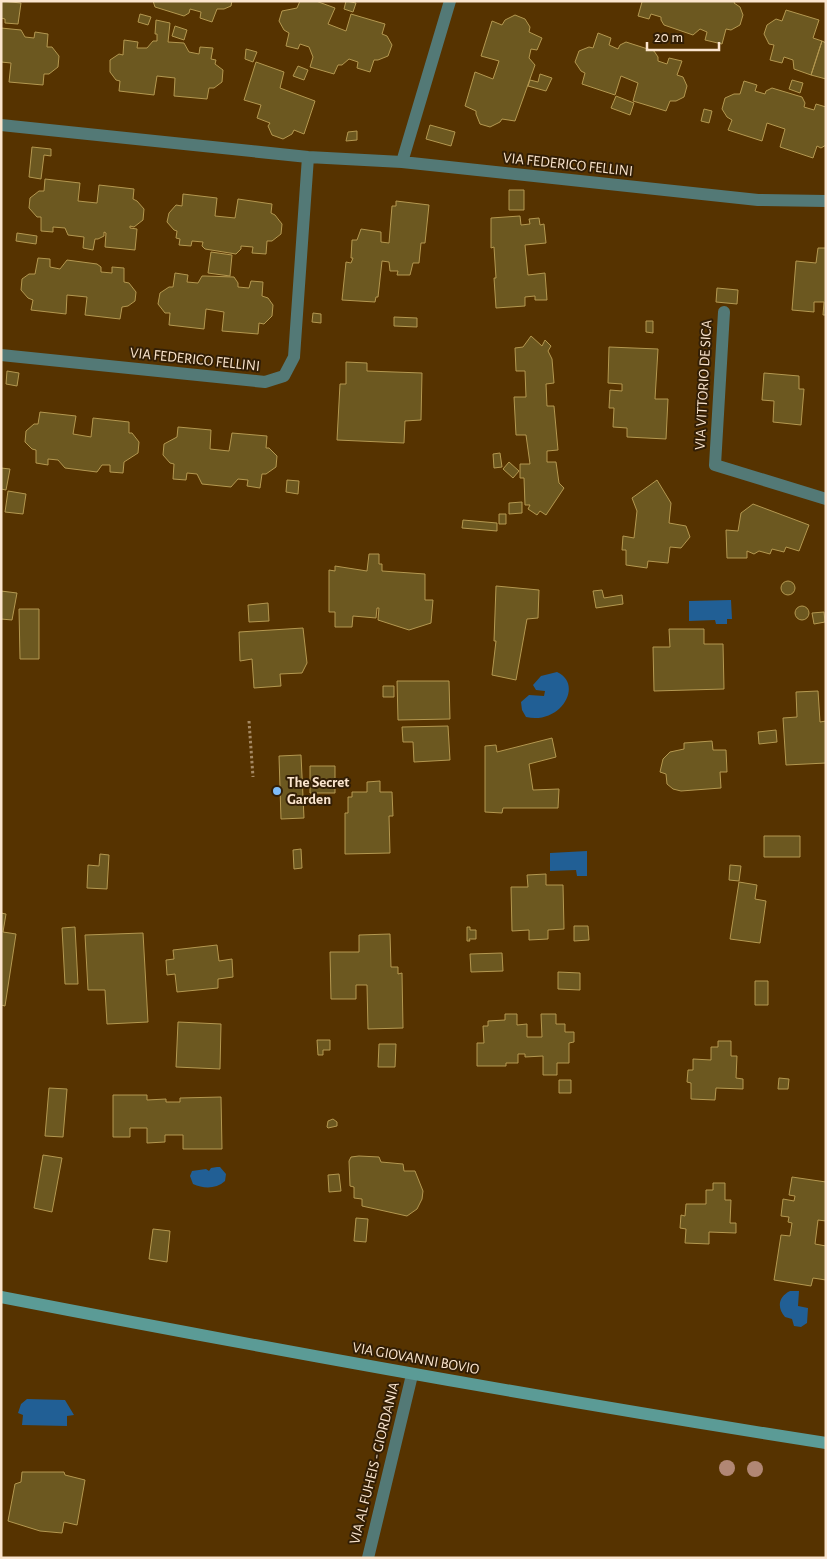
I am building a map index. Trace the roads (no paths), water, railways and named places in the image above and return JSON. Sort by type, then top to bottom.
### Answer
[{"type":"main road","name":"VIA GIOVANNI BOVIO","points":[[1,1297],[412,1375],[826,1443]]},
{"type":"street","points":[[402,162],[450,1]]},
{"type":"street","name":"VIA FEDERICO FELLINI","points":[[1,125],[308,157],[402,162],[758,200],[826,201]]},
{"type":"street","name":"VIA FEDERICO FELLINI","points":[[1,355],[265,382],[284,376],[294,357],[308,157]]},
{"type":"street","name":"VIA VITTORIO DE SICA","points":[[724,312],[715,465],[826,499]]},
{"type":"street","name":"VIA AL FUHEIS - GIORDANIA","points":[[368,1558],[412,1375]]},
{"type":"water","points":[[731,600],[732,619],[727,619],[727,624],[716,624],[715,620],[689,621],[689,601]]},
{"type":"water","points":[[557,672],[565,678],[568,685],[568,694],[565,702],[549,715],[538,718],[526,717],[522,710],[521,702],[529,695],[544,696],[545,691],[536,690],[533,685],[541,676]]},
{"type":"water","points":[[587,851],[587,876],[577,876],[576,870],[550,871],[550,853]]},
{"type":"water","points":[[220,1167],[226,1174],[225,1181],[218,1186],[201,1187],[193,1184],[190,1176],[192,1171],[206,1169],[209,1171],[211,1168]]},
{"type":"water","points":[[790,1291],[799,1291],[798,1306],[808,1308],[807,1323],[801,1327],[794,1326],[792,1319],[782,1314],[781,1299]]},
{"type":"water","points":[[27,1399],[65,1400],[74,1415],[67,1416],[67,1426],[22,1425],[23,1415],[18,1413],[21,1404]]},
{"type":"place","name":"The Secret Garden","points":[[277,791]]}]
